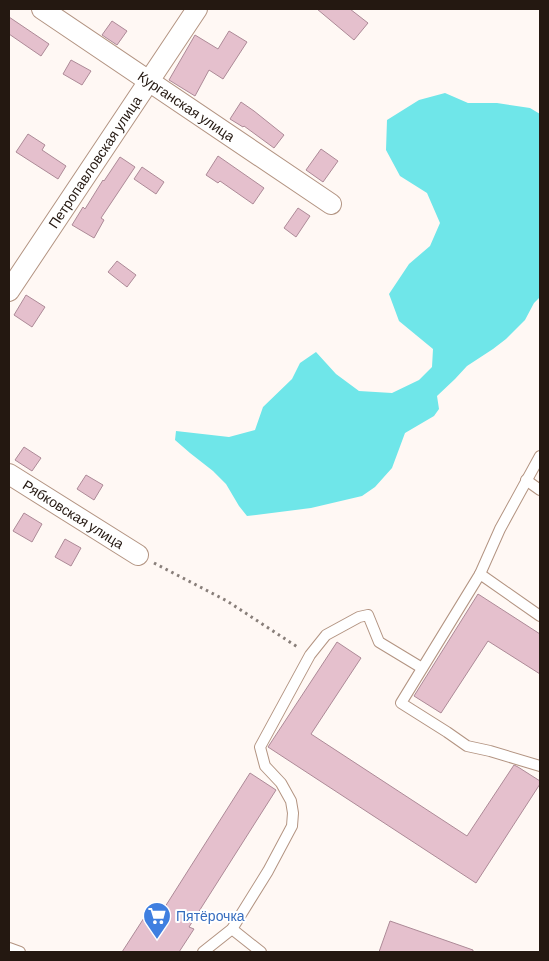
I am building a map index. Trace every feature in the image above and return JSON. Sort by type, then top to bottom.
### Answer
[{"type":"street","name":"Курганская улица","points":[[42,9],[331,204]]},
{"type":"street","name":"Петропавловская улица","points":[[9,291],[197,9]]},
{"type":"street","name":"Рябковская улица","points":[[9,474],[138,555]]},
{"type":"lane","points":[[540,456],[500,529],[480,574],[401,703],[468,746],[490,750],[540,766]]},
{"type":"lane","points":[[526,480],[540,490]]},
{"type":"lane","points":[[480,574],[540,616]]},
{"type":"lane","points":[[202,952],[232,929],[268,871],[292,826],[290,801],[281,783],[265,766],[260,747],[310,655],[326,635],[359,617],[368,615],[379,642],[422,668]]},
{"type":"lane","points":[[232,929],[261,952]]},
{"type":"lane","points":[[9,948],[20,952]]},
{"type":"path","points":[[138,555],[228,601],[310,655]]},
{"type":"water","points":[[445,93],[468,103],[497,103],[530,108],[540,114],[540,297],[534,303],[525,320],[506,339],[467,366],[437,396],[439,409],[434,416],[405,433],[392,468],[375,487],[362,496],[311,508],[247,516],[226,484],[175,440],[176,431],[229,437],[255,430],[263,407],[292,379],[300,363],[316,352],[336,374],[359,391],[392,393],[419,380],[432,367],[433,349],[399,321],[389,294],[409,264],[430,246],[440,223],[427,193],[400,176],[386,150],[387,120],[419,100]]},
{"type":"building","points":[[317,9],[350,9],[368,23],[354,40]]},
{"type":"building","points":[[9,17],[49,44],[41,56],[9,34]]},
{"type":"building","points":[[112,21],[127,31],[117,45],[102,35]]},
{"type":"building","points":[[229,31],[247,42],[223,79],[209,70],[195,96],[169,80],[195,35],[218,49]]},
{"type":"building","points":[[71,60],[91,71],[82,85],[63,74]]},
{"type":"building","points":[[241,102],[284,135],[274,148],[244,126],[230,119]]},
{"type":"building","points":[[28,134],[45,145],[42,150],[66,166],[58,179],[16,152]]},
{"type":"building","points":[[321,149],[338,161],[323,182],[306,170]]},
{"type":"building","points":[[218,156],[264,188],[253,204],[220,181],[218,183],[206,175]]},
{"type":"building","points":[[120,157],[135,167],[101,218],[104,220],[94,238],[72,225]]},
{"type":"building","points":[[142,167],[164,182],[156,194],[134,179]]},
{"type":"building","points":[[298,208],[310,216],[296,237],[284,228]]},
{"type":"building","points":[[117,261],[136,275],[127,287],[108,272]]},
{"type":"building","points":[[26,295],[45,307],[32,327],[14,315]]},
{"type":"building","points":[[24,447],[41,458],[32,471],[15,460]]},
{"type":"building","points":[[86,475],[103,485],[94,500],[77,489]]},
{"type":"building","points":[[24,513],[42,524],[32,542],[13,531]]},
{"type":"building","points":[[65,539],[81,548],[71,566],[55,557]]},
{"type":"building","points":[[478,594],[540,634],[540,674],[488,641],[441,713],[414,696]]},
{"type":"building","points":[[337,642],[361,658],[311,734],[467,836],[514,765],[540,781],[540,784],[476,883],[268,747]]},
{"type":"building","points":[[250,773],[276,790],[189,927],[194,929],[179,952],[122,952],[153,904],[163,910]]},
{"type":"building","points":[[390,921],[473,950],[473,952],[379,952]]},
{"type":"place","name":"Пятёрочка","points":[[157,940]]}]
